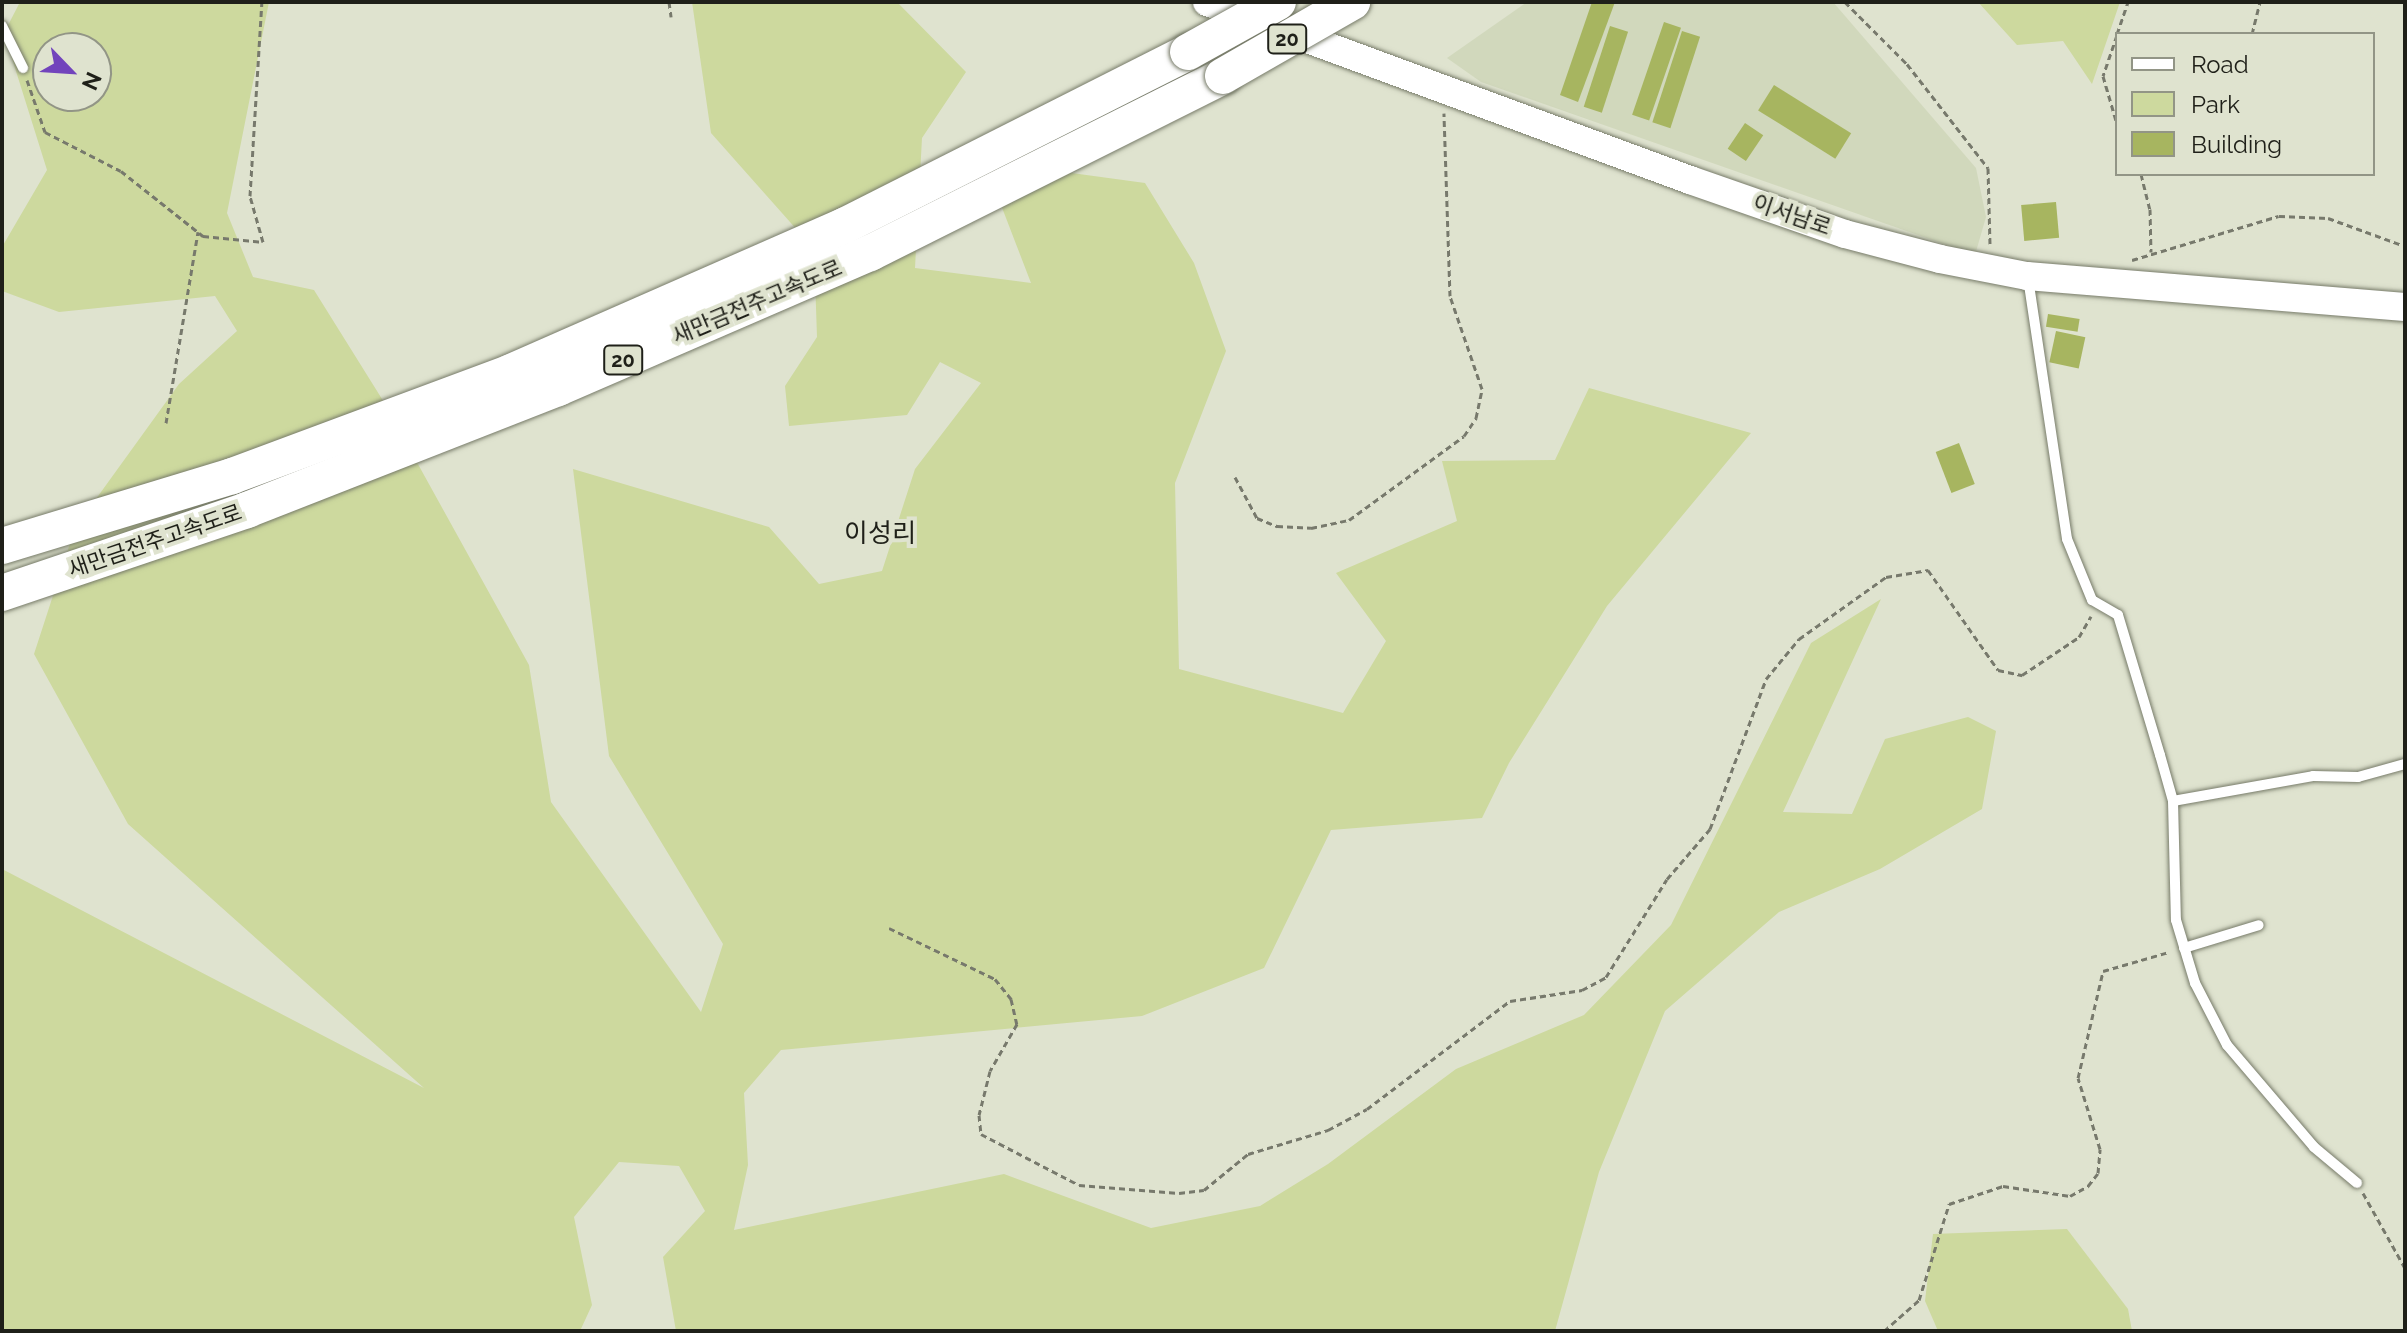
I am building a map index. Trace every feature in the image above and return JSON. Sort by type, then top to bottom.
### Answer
[{"type":"highway","name":"새만금전주고속도로","points":[[2,546],[232,476],[511,372],[844,226],[1188,52],[1278,2]]},
{"type":"highway","name":"새만금전주고속도로","points":[[2,593],[247,510],[572,382],[870,253],[1223,76],[1352,2]]},
{"type":"main road","name":"이서남로","points":[[1207,2],[1447,93],[1845,234],[2027,276],[2405,307]]},
{"type":"lane","points":[[2,26],[11,36],[23,68]]},
{"type":"lane","points":[[2027,276],[2067,539],[2098,603],[2118,615],[2173,801],[2176,920],[2195,983],[2227,1045],[2314,1147],[2357,1183]]},
{"type":"lane","points":[[2173,801],[2313,776],[2358,777],[2405,764]]},
{"type":"lane","points":[[2184,948],[2259,925]]},
{"type":"path","points":[[23,68],[45,132],[121,171],[198,232],[263,242],[250,196],[262,2]]},
{"type":"path","points":[[669,2],[671,17]]},
{"type":"path","points":[[1845,2],[1907,64],[1988,168],[1994,231],[1984,268]]},
{"type":"path","points":[[2118,32],[2128,2]]},
{"type":"path","points":[[2252,32],[2260,2]]},
{"type":"path","points":[[2115,41],[2103,76],[2115,117]]},
{"type":"path","points":[[1235,477],[1257,518],[1277,526],[1311,528],[1349,520],[1464,436],[1476,418],[1482,389],[1450,296],[1442,126],[1447,93]]},
{"type":"path","points":[[2142,176],[2150,209],[2151,252]]},
{"type":"path","points":[[2122,264],[2151,252],[2279,216],[2328,218],[2405,246]]},
{"type":"path","points":[[166,423],[198,232]]},
{"type":"path","points":[[889,928],[995,979],[1011,999],[1017,1024],[990,1071],[979,1115],[981,1134],[1028,1163],[1079,1185],[1179,1193],[1204,1190],[1248,1154],[1328,1130],[1367,1109],[1510,1001],[1582,990],[1606,977],[1667,879],[1710,829],[1766,679],[1799,639],[1886,577],[1928,570],[1998,670],[2022,675],[2079,637],[2098,603]]},
{"type":"path","points":[[1884,1331],[1919,1300],[1949,1204],[2003,1186],[2070,1196],[2088,1186],[2098,1173],[2100,1149],[2078,1078],[2103,971],[2184,948]]},
{"type":"path","points":[[2357,1183],[2405,1268]]},
{"type":"shaded area","points":[[1527,2],[1833,2],[1976,168],[1986,217],[1975,255],[1481,82],[1447,58]]},
{"type":"green space","points":[[20,2],[269,2],[227,213],[253,277],[314,290],[382,399],[529,665],[551,802],[701,1012],[723,944],[609,756],[573,469],[769,527],[819,584],[882,571],[915,469],[981,383],[940,362],[907,415],[789,426],[785,386],[817,337],[814,249],[711,133],[692,2],[897,2],[966,72],[922,138],[915,268],[1031,283],[996,192],[1057,171],[1145,183],[1194,263],[1226,351],[1175,483],[1179,669],[1343,713],[1386,641],[1336,573],[1457,521],[1442,461],[1555,460],[1589,388],[1751,433],[1607,606],[1509,763],[1482,818],[1331,830],[1264,968],[1142,1016],[781,1050],[744,1093],[748,1165],[734,1230],[1004,1174],[1151,1228],[1260,1206],[1328,1164],[1456,1069],[1584,1015],[1671,925],[1811,643],[1881,599],[1783,812],[1852,814],[1885,739],[1968,717],[1996,731],[1982,809],[1880,869],[1779,912],[1665,1011],[1599,1172],[1555,1331],[676,1331],[663,1257],[705,1211],[679,1166],[619,1162],[574,1217],[592,1305],[580,1331],[2,1331],[2,869],[424,1088],[128,824],[34,654],[75,528],[179,384],[237,331],[215,296],[59,312],[2,291],[2,247],[47,170],[4,33]]},
{"type":"green space","points":[[1978,2],[2120,2],[2092,84],[2063,41],[2017,45]]},
{"type":"green space","points":[[2067,1229],[2128,1309],[2132,1331],[1938,1331],[1925,1301],[1933,1234]]},
{"type":"building","points":[[1592,2],[1615,2],[1578,102],[1560,95]]},
{"type":"building","points":[[1664,22],[1681,28],[1649,121],[1632,115]]},
{"type":"building","points":[[1610,26],[1628,32],[1602,113],[1584,107]]},
{"type":"building","points":[[1682,31],[1700,37],[1670,128],[1652,122]]},
{"type":"building","points":[[1774,85],[1851,133],[1835,159],[1758,110]]},
{"type":"building","points":[[1745,123],[1763,135],[1746,161],[1728,149]]},
{"type":"building","points":[[2056,202],[2059,238],[2024,241],[2021,205]]},
{"type":"building","points":[[2048,314],[2080,319],[2078,332],[2046,327]]},
{"type":"building","points":[[2056,331],[2085,337],[2079,369],[2049,362]]},
{"type":"building","points":[[1959,443],[1975,484],[1951,493],[1936,452]]},
{"type":"district","name":"이성리","points":[[880,534]]}]
